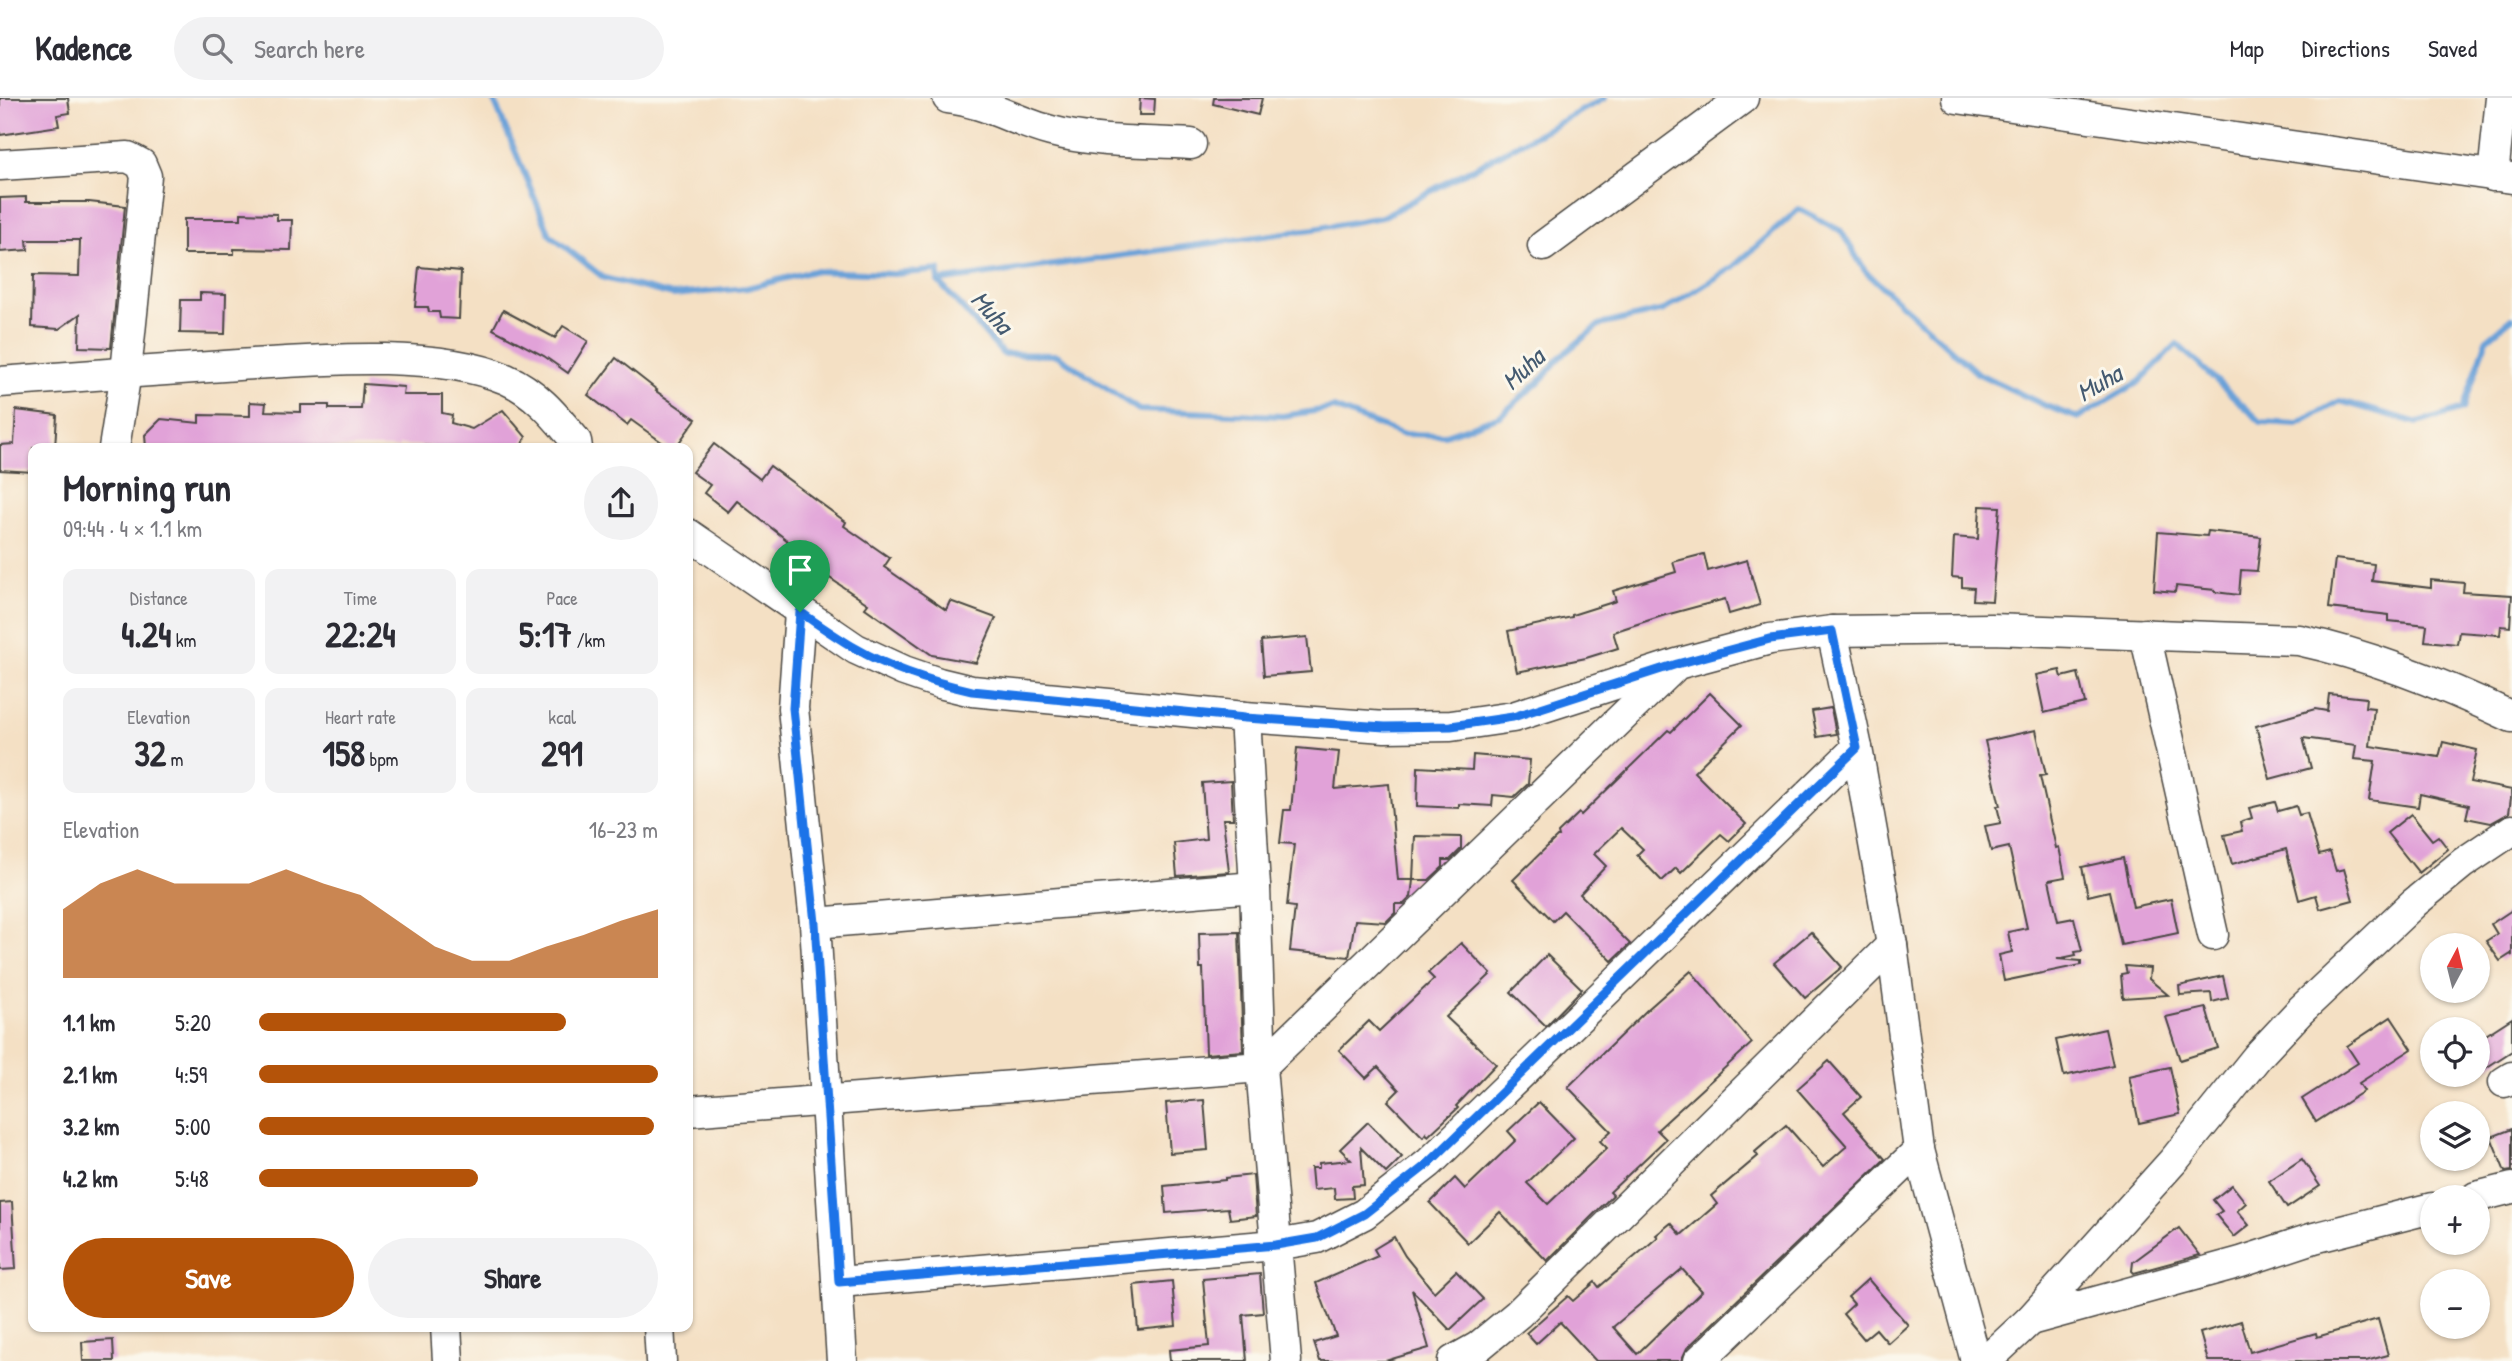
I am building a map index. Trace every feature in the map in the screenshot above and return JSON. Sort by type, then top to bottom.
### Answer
[{"type":"street","points":[[948,98],[990,102],[1021,122],[1053,132],[1095,139],[1191,144]]},
{"type":"street","points":[[1543,246],[1743,98]]},
{"type":"street","points":[[1957,98],[2503,177],[2501,98]]},
{"type":"street","points":[[0,165],[128,157],[141,164],[146,176],[115,443]]},
{"type":"street","points":[[0,382],[304,361],[387,360],[463,365],[508,379],[546,404],[577,443]]},
{"type":"street","points":[[693,537],[856,649],[904,671],[939,683],[972,691],[1245,718],[1385,727],[1451,726],[1513,717],[1677,664],[1770,639],[1832,631],[1991,629],[2299,640],[2388,664],[2464,694],[2512,717]]},
{"type":"street","points":[[800,612],[793,708],[815,923],[842,1361]]},
{"type":"street","points":[[1832,631],[1857,748],[1892,945],[1919,1150],[1985,1360],[2030,1320],[2175,1159],[2257,1057],[2301,1010],[2414,903],[2463,863],[2512,830]]},
{"type":"street","points":[[2146,635],[2213,935]]},
{"type":"street","points":[[693,1111],[1261,1067],[1677,664]]},
{"type":"street","points":[[1245,718],[1255,887],[1261,1067],[1286,1361]]},
{"type":"street","points":[[839,1282],[1276,1245],[1317,1238],[1364,1214],[1429,1163],[1857,748]]},
{"type":"street","points":[[815,923],[1255,887]]},
{"type":"street","points":[[1453,1361],[1478,1347],[1518,1314],[1892,945]]},
{"type":"street","points":[[1699,1361],[1919,1150]]},
{"type":"street","points":[[2490,1194],[2512,1188]]},
{"type":"street","points":[[2030,1320],[2241,1262],[2315,1238],[2420,1211]]},
{"type":"street","points":[[446,1332],[448,1361]]},
{"type":"street","points":[[660,1332],[662,1361]]},
{"type":"building","points":[[0,98],[68,98],[70,113],[57,115],[59,126],[0,135]]},
{"type":"building","points":[[1140,98],[1155,99],[1154,115],[1139,115]]},
{"type":"building","points":[[1214,98],[1262,98],[1258,115],[1213,104]]},
{"type":"building","points":[[26,197],[26,202],[89,202],[125,206],[111,348],[79,347],[80,314],[59,329],[32,327],[33,275],[79,276],[80,240],[27,240],[28,250],[0,252],[0,198]]},
{"type":"building","points":[[241,213],[277,214],[277,220],[292,220],[291,250],[234,249],[234,254],[184,254],[184,219],[241,219]]},
{"type":"building","points":[[419,267],[461,271],[459,319],[440,318],[439,312],[429,312],[428,307],[415,307]]},
{"type":"building","points":[[200,293],[226,294],[225,334],[180,333],[181,300],[200,300]]},
{"type":"building","points":[[503,310],[555,338],[563,326],[588,341],[568,373],[544,356],[493,329]]},
{"type":"building","points":[[616,358],[696,419],[679,443],[663,443],[631,420],[627,425],[588,395]]},
{"type":"building","points":[[363,384],[404,387],[403,395],[442,395],[442,413],[452,415],[451,423],[472,429],[503,410],[526,437],[523,443],[146,443],[145,435],[161,419],[199,423],[199,415],[250,416],[250,402],[266,403],[265,411],[301,412],[301,405],[329,405],[329,409],[361,409]]},
{"type":"building","points":[[16,410],[57,415],[55,443],[28,443],[28,472],[0,470],[0,445],[14,444]]},
{"type":"building","points":[[714,444],[760,479],[770,466],[846,522],[844,526],[890,558],[884,567],[946,610],[950,601],[996,618],[976,663],[932,655],[865,608],[868,604],[803,560],[800,565],[780,551],[788,541],[737,501],[728,512],[704,493],[710,485],[693,471]]},
{"type":"building","points":[[1980,506],[2000,507],[1992,601],[1973,600],[1974,588],[1962,587],[1962,578],[1952,577],[1954,537],[1978,539]]},
{"type":"building","points":[[2208,531],[2261,537],[2257,571],[2241,570],[2239,595],[2176,586],[2175,592],[2154,590],[2158,532],[2207,536]]},
{"type":"building","points":[[1704,554],[1708,571],[1747,560],[1760,605],[1729,614],[1725,599],[1662,616],[1613,632],[1618,648],[1586,658],[1517,672],[1508,631],[1572,617],[1616,601],[1613,591],[1676,572],[1673,562]]},
{"type":"building","points":[[2335,559],[2374,564],[2372,581],[2431,588],[2431,580],[2464,583],[2463,592],[2512,595],[2510,627],[2501,626],[2500,635],[2459,632],[2457,644],[2425,641],[2427,625],[2389,621],[2389,615],[2329,608]]},
{"type":"building","points":[[1307,637],[1311,672],[1264,676],[1261,641]]},
{"type":"building","points":[[2060,670],[2062,677],[2078,673],[2085,703],[2044,713],[2036,675]]},
{"type":"building","points":[[1710,693],[1742,725],[1694,772],[1746,824],[1729,841],[1721,834],[1681,873],[1676,868],[1662,881],[1637,855],[1643,849],[1621,828],[1594,854],[1606,866],[1580,894],[1630,944],[1612,961],[1563,911],[1553,921],[1513,880],[1559,837],[1558,833],[1579,813],[1581,815]]},
{"type":"building","points":[[2329,694],[2366,698],[2365,707],[2374,708],[2370,746],[2439,757],[2443,742],[2477,750],[2470,782],[2512,790],[2509,813],[2491,823],[2466,818],[2469,805],[2420,794],[2418,807],[2369,800],[2375,761],[2354,759],[2356,745],[2303,738],[2311,768],[2270,779],[2256,726],[2315,709],[2327,711]]},
{"type":"building","points":[[1831,708],[1836,734],[1817,737],[1812,711]]},
{"type":"building","points":[[2036,730],[2046,775],[2040,776],[2065,877],[2049,880],[2058,921],[2074,918],[2082,951],[2057,959],[2081,961],[2081,965],[2004,981],[1999,955],[2012,952],[2008,932],[2027,928],[2009,847],[1991,851],[1985,826],[2001,823],[1997,806],[2000,806],[1985,741]]},
{"type":"building","points":[[1297,748],[1339,752],[1335,789],[1389,784],[1398,880],[1413,880],[1411,897],[1404,904],[1395,904],[1395,913],[1386,922],[1355,920],[1349,957],[1290,951],[1295,907],[1287,906],[1294,844],[1280,843],[1284,810],[1291,810]]},
{"type":"building","points":[[1473,755],[1530,760],[1528,784],[1514,797],[1493,795],[1492,806],[1417,806],[1418,767],[1472,770]]},
{"type":"building","points":[[1231,781],[1233,819],[1223,819],[1229,872],[1177,876],[1174,843],[1206,839],[1202,783]]},
{"type":"building","points":[[2275,802],[2278,811],[2296,806],[2299,815],[2307,813],[2319,855],[2330,852],[2336,871],[2344,869],[2353,900],[2320,909],[2316,895],[2299,900],[2286,849],[2232,864],[2224,835],[2242,831],[2240,822],[2252,818],[2249,808]]},
{"type":"building","points":[[2411,814],[2432,840],[2438,836],[2448,849],[2419,873],[2387,833]]},
{"type":"building","points":[[1415,836],[1461,837],[1461,849],[1450,860],[1443,860],[1443,867],[1429,880],[1413,880]]},
{"type":"building","points":[[2123,858],[2133,907],[2171,899],[2178,933],[2121,945],[2109,891],[2088,896],[2082,867]]},
{"type":"building","points":[[2512,910],[2512,956],[2511,954],[2500,961],[2490,947],[2490,938],[2497,934],[2491,924]]},
{"type":"building","points":[[1239,932],[1243,1051],[1206,1054],[1199,933]]},
{"type":"building","points":[[1811,932],[1842,967],[1805,998],[1774,963]]},
{"type":"building","points":[[1461,943],[1491,974],[1446,1017],[1496,1064],[1456,1106],[1458,1108],[1428,1136],[1426,1133],[1423,1137],[1388,1101],[1399,1090],[1378,1067],[1366,1078],[1339,1050],[1369,1021],[1379,1031],[1434,979],[1428,973]]},
{"type":"building","points":[[1547,955],[1582,989],[1546,1026],[1511,992]]},
{"type":"building","points":[[2125,966],[2150,968],[2149,979],[2168,995],[2123,998],[2121,974],[2127,973]]},
{"type":"building","points":[[1691,971],[1752,1043],[1657,1130],[1666,1139],[1610,1192],[1613,1195],[1547,1261],[1500,1212],[1468,1243],[1430,1203],[1455,1178],[1465,1189],[1516,1140],[1508,1131],[1539,1102],[1574,1138],[1527,1183],[1548,1204],[1607,1148],[1600,1141],[1611,1131],[1568,1087]]},
{"type":"building","points":[[2223,976],[2228,998],[2212,1002],[2211,993],[2180,995],[2179,986]]},
{"type":"building","points":[[2206,1008],[2218,1048],[2180,1060],[2166,1017]]},
{"type":"building","points":[[2391,1017],[2412,1049],[2359,1083],[2364,1091],[2316,1122],[2302,1099],[2358,1063],[2347,1046]]},
{"type":"building","points":[[2512,1018],[2512,1051],[2490,1065],[2490,1032]]},
{"type":"building","points":[[2105,1029],[2113,1065],[2064,1076],[2056,1040]]},
{"type":"building","points":[[1829,1061],[1861,1097],[1844,1112],[1885,1159],[1687,1348],[1681,1361],[1596,1361],[1560,1322],[1536,1344],[1526,1333],[1568,1296],[1573,1301],[1595,1282],[1599,1287],[1671,1223],[1681,1235],[1717,1204],[1711,1196],[1758,1156],[1755,1152],[1786,1125],[1823,1167],[1847,1146],[1797,1089]],"holes":[[[1682,1269],[1702,1291],[1637,1354],[1613,1327]]]},
{"type":"building","points":[[2170,1067],[2180,1114],[2139,1123],[2129,1076]]},
{"type":"building","points":[[1204,1100],[1208,1150],[1170,1153],[1166,1103]]},
{"type":"building","points":[[1368,1122],[1402,1157],[1386,1173],[1361,1148],[1364,1185],[1352,1186],[1353,1198],[1335,1199],[1334,1188],[1313,1190],[1311,1168],[1319,1168],[1319,1163],[1351,1160],[1340,1149]]},
{"type":"building","points":[[2512,1129],[2512,1171],[2505,1172],[2491,1137]]},
{"type":"building","points":[[2302,1159],[2320,1186],[2287,1208],[2269,1181]]},
{"type":"building","points":[[1253,1175],[1256,1216],[1230,1219],[1228,1208],[1166,1213],[1164,1186]]},
{"type":"building","points":[[2232,1185],[2246,1203],[2237,1211],[2249,1225],[2234,1237],[2216,1215],[2222,1211],[2213,1200]]},
{"type":"building","points":[[12,1202],[16,1269],[0,1270],[0,1203]]},
{"type":"building","points":[[2179,1228],[2200,1255],[2134,1273],[2132,1271],[2133,1262]]},
{"type":"building","points":[[1394,1237],[1405,1256],[1434,1292],[1456,1271],[1483,1299],[1450,1330],[1412,1290],[1429,1348],[1385,1361],[1320,1361],[1314,1343],[1336,1336],[1316,1283],[1378,1256],[1374,1249]]},
{"type":"building","points":[[1260,1274],[1263,1313],[1243,1315],[1247,1361],[1170,1361],[1169,1350],[1209,1346],[1203,1279]]},
{"type":"building","points":[[1868,1279],[1908,1325],[1888,1343],[1876,1329],[1864,1339],[1843,1314],[1854,1304],[1848,1297]]},
{"type":"building","points":[[1172,1281],[1176,1326],[1138,1330],[1134,1285]]},
{"type":"building","points":[[2378,1319],[2388,1355],[2366,1361],[2208,1361],[2200,1333],[2241,1321],[2250,1352],[2316,1333],[2317,1337]]},
{"type":"building","points":[[113,1340],[114,1361],[83,1361],[82,1342]]},
{"type":"waterway","name":"Muha","points":[[493,98],[550,235],[604,278],[673,295],[747,288],[813,271],[894,274],[939,270],[938,281],[1003,354],[1057,355],[1139,410],[1283,416],[1334,408],[1401,434],[1445,435],[1500,416],[1540,381],[1561,356],[1599,325],[1664,310],[1733,267],[1799,209],[1841,231],[1865,271],[1977,373],[2078,418],[2139,382],[2177,344],[2261,422],[2297,424],[2340,401],[2418,423],[2463,409],[2487,339],[2512,318]]},
{"type":"waterway","points":[[938,281],[1314,229],[1382,217],[1605,98]]},
{"type":"route","points":[[800,612],[856,649],[904,671],[972,691],[1245,718],[1385,727],[1451,726],[1513,717],[1719,652],[1770,639],[1832,631],[1857,748],[1429,1163],[1364,1214],[1317,1238],[1276,1245],[839,1282],[815,923],[793,708],[800,612]]}]
